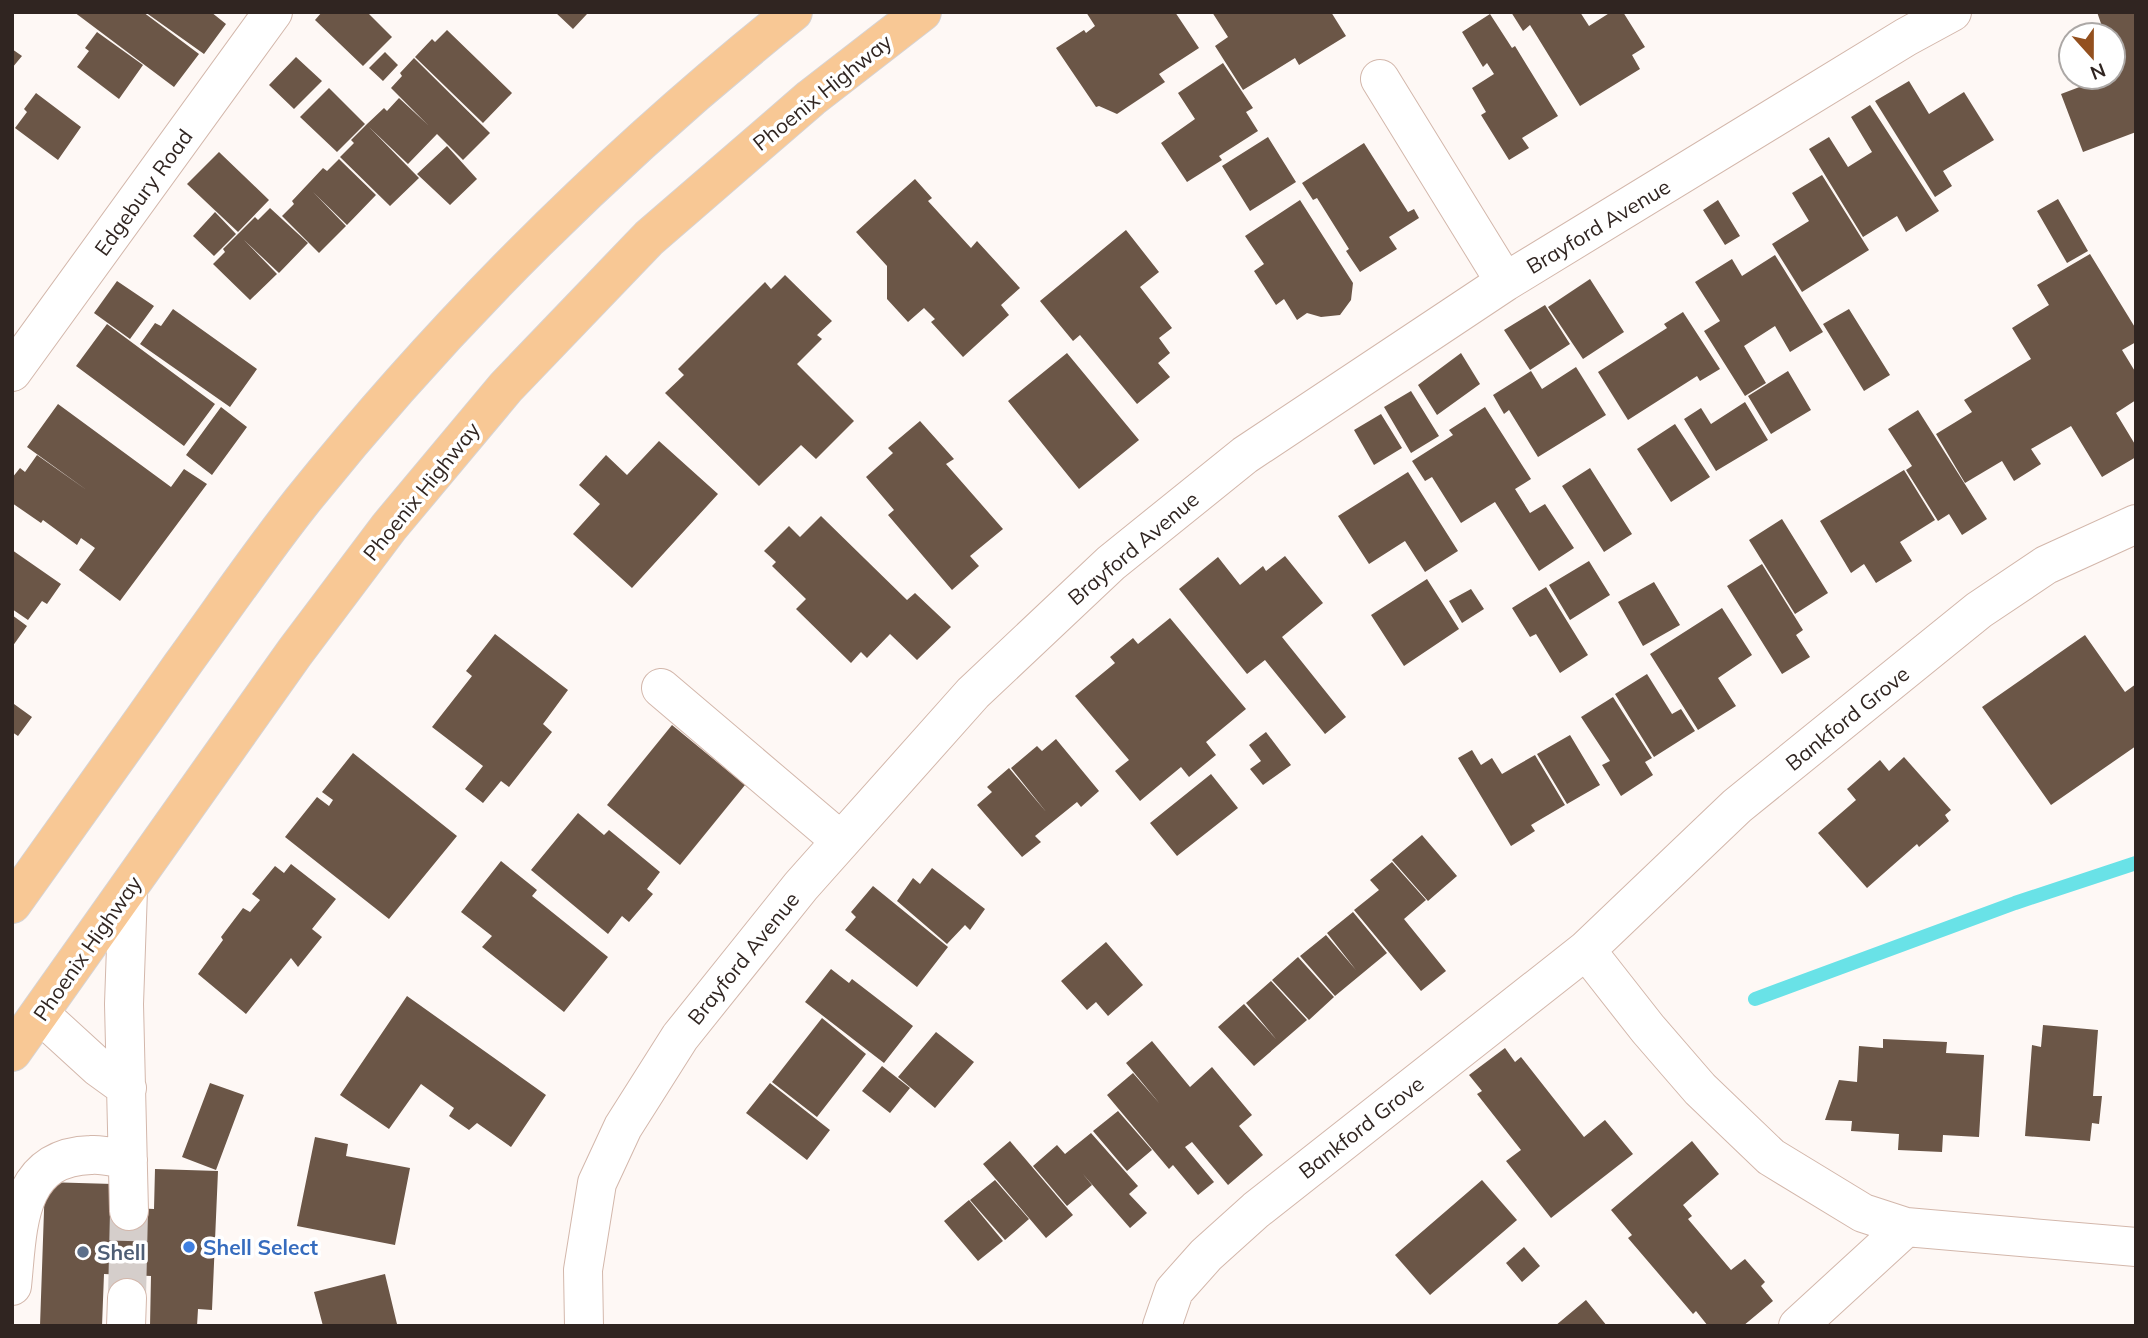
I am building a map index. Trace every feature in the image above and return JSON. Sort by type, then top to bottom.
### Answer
[{"type":"main road","points":[[12,904],[255,565],[302,502],[389,398],[485,290],[621,157],[793,12]]},
{"type":"main road","name":"Phoenix Highway","points":[[12,1052],[295,652],[389,527],[506,387],[649,238],[811,97],[922,12]]},
{"type":"street","name":"Edgebury Road","points":[[12,372],[273,12]]},
{"type":"street","name":"Brayford Avenue","points":[[584,1326],[583,1270],[597,1183],[623,1127],[680,1037],[802,886],[973,693],[1111,563],[1245,455],[1505,282],[1952,12]]},
{"type":"street","points":[[1380,79],[1505,282]]},
{"type":"street","name":"Bankford Grove","points":[[1162,1326],[1174,1291],[1206,1255],[1255,1210],[1586,950],[1737,806],[1979,610],[2046,565],[2136,524]]},
{"type":"street","points":[[661,688],[841,841]]},
{"type":"street","points":[[128,890],[124,1004],[129,1211]]},
{"type":"street","points":[[1586,950],[1648,1029],[1700,1089],[1771,1157],[1863,1213],[1906,1227],[2136,1247]]},
{"type":"street","points":[[40,1014],[99,1067],[127,1088]]},
{"type":"street","points":[[12,1286],[20,1212],[34,1180],[56,1161],[91,1154],[128,1160]]},
{"type":"street","points":[[1798,1326],[1906,1227]]},
{"type":"building","points":[[74,12],[143,12],[199,54],[174,87]]},
{"type":"building","points":[[145,12],[211,12],[226,24],[204,54]]},
{"type":"building","points":[[322,12],[367,12],[392,37],[363,66],[315,20]]},
{"type":"building","points":[[555,12],[586,12],[587,14],[573,29]]},
{"type":"building","points":[[1086,12],[1175,12],[1199,48],[1159,74],[1165,82],[1117,114],[1096,107],[1056,48],[1095,26]]},
{"type":"building","points":[[1212,12],[1331,12],[1346,36],[1299,65],[1295,58],[1243,90],[1215,46],[1228,37]]},
{"type":"building","points":[[1511,12],[1580,12],[1589,26],[1611,12],[1623,12],[1645,47],[1632,55],[1640,69],[1580,106],[1530,25],[1523,31]]},
{"type":"building","points":[[2097,12],[2136,12],[2136,132],[2083,152],[2061,94],[2069,91],[2127,91],[2127,21],[2100,21]]},
{"type":"building","points":[[1490,14],[1512,48],[1515,46],[1558,116],[1522,138],[1529,148],[1509,160],[1481,115],[1486,112],[1472,88],[1494,74],[1487,63],[1483,67],[1462,32]]},
{"type":"building","points":[[447,30],[512,93],[483,123],[415,57],[432,39],[435,42]]},
{"type":"building","points":[[97,32],[143,65],[119,99],[77,67],[89,51],[85,48]]},
{"type":"building","points":[[12,49],[22,56],[12,68]]},
{"type":"building","points":[[385,52],[398,65],[383,81],[369,68]]},
{"type":"building","points":[[296,57],[322,81],[294,109],[269,85]]},
{"type":"building","points":[[414,58],[490,133],[463,160],[437,134],[408,164],[369,127],[419,178],[390,206],[340,157],[354,143],[351,140],[366,125],[384,108],[387,111],[399,98],[428,125],[391,88]]},
{"type":"building","points":[[1223,63],[1253,108],[1246,112],[1258,131],[1219,156],[1222,160],[1187,182],[1161,143],[1195,119],[1178,93]]},
{"type":"building","points":[[1909,81],[1929,114],[1964,92],[1994,140],[1943,171],[1952,186],[1935,197],[1875,101]]},
{"type":"building","points":[[329,88],[365,124],[337,152],[300,117]]},
{"type":"building","points":[[36,93],[81,127],[58,160],[15,128]]},
{"type":"building","points":[[1870,105],[1939,211],[1906,232],[1897,216],[1863,237],[1809,149],[1829,137],[1848,167],[1872,152],[1851,117]]},
{"type":"building","points":[[1268,137],[1296,182],[1250,211],[1222,166]]},
{"type":"building","points":[[1364,143],[1408,212],[1414,209],[1419,218],[1389,237],[1397,249],[1360,272],[1317,198],[1313,200],[1302,183]]},
{"type":"building","points":[[447,146],[477,179],[450,205],[417,174]]},
{"type":"building","points":[[219,152],[269,200],[238,232],[187,184]]},
{"type":"building","points":[[339,159],[376,195],[347,225],[313,192],[346,226],[319,253],[282,216],[294,204],[292,201],[323,168],[327,171]]},
{"type":"building","points":[[1822,175],[1869,250],[1802,292],[1772,244],[1809,221],[1792,193]]},
{"type":"building","points":[[915,179],[932,198],[928,201],[971,248],[977,241],[1020,288],[1001,305],[1009,315],[963,357],[931,322],[935,319],[924,308],[908,322],[887,299],[887,266],[856,232]]},
{"type":"building","points":[[2058,199],[2088,251],[2067,263],[2037,211]]},
{"type":"building","points":[[1300,200],[1353,283],[1351,300],[1340,315],[1321,317],[1307,313],[1297,320],[1284,299],[1276,305],[1254,271],[1264,264],[1245,236]]},
{"type":"building","points":[[1718,200],[1740,236],[1725,245],[1703,210]]},
{"type":"building","points":[[270,208],[308,243],[279,273],[244,240],[277,274],[250,300],[213,264],[225,252],[223,249],[255,217],[258,220]]},
{"type":"building","points":[[215,212],[236,234],[214,256],[193,236]]},
{"type":"building","points":[[1126,230],[1159,272],[1140,287],[1172,328],[1159,338],[1170,353],[1158,363],[1170,377],[1137,404],[1080,335],[1073,341],[1040,301]]},
{"type":"building","points":[[2090,254],[2136,329],[2136,342],[2122,350],[2136,373],[2136,400],[2116,413],[2136,446],[2136,457],[2102,477],[2071,426],[2031,449],[2041,464],[2014,481],[2002,461],[1965,483],[1936,434],[1972,412],[1964,400],[2031,359],[2012,328],[2049,305],[2037,285]]},
{"type":"building","points":[[1775,255],[1823,332],[1790,352],[1775,326],[1744,346],[1766,383],[1745,396],[1704,331],[1720,321],[1695,282],[1732,259],[1742,276]]},
{"type":"building","points":[[785,275],[832,321],[817,335],[822,339],[797,364],[854,421],[816,459],[801,445],[759,486],[665,393],[684,375],[678,369],[765,282],[771,289]]},
{"type":"building","points":[[1590,279],[1624,332],[1583,359],[1548,307]]},
{"type":"building","points":[[117,281],[154,306],[130,339],[94,313]]},
{"type":"building","points":[[1545,305],[1570,344],[1530,370],[1504,330]]},
{"type":"building","points":[[173,309],[257,369],[230,407],[140,344],[155,323],[161,326]]},
{"type":"building","points":[[1849,309],[1890,375],[1864,391],[1823,324]]},
{"type":"building","points":[[1683,312],[1720,369],[1700,381],[1697,376],[1628,420],[1598,372],[1667,328],[1664,324]]},
{"type":"building","points":[[107,324],[215,404],[184,446],[76,366]]},
{"type":"building","points":[[1067,353],[1139,440],[1079,489],[1008,401]]},
{"type":"building","points":[[1461,353],[1480,384],[1437,415],[1418,385]]},
{"type":"building","points":[[1576,367],[1606,415],[1538,457],[1509,410],[1504,414],[1493,395],[1531,371],[1542,389]]},
{"type":"building","points":[[1788,371],[1811,410],[1771,434],[1748,396]]},
{"type":"building","points":[[1411,391],[1439,436],[1411,453],[1384,407]]},
{"type":"building","points":[[1745,402],[1768,440],[1716,471],[1684,419],[1701,408],[1711,424]]},
{"type":"building","points":[[58,404],[171,487],[184,469],[207,484],[120,601],[79,570],[95,548],[81,538],[77,545],[43,520],[41,523],[12,503],[12,478],[20,468],[25,472],[37,455],[88,491],[27,447]]},
{"type":"building","points":[[221,407],[247,427],[212,475],[186,455]]},
{"type":"building","points":[[1485,407],[1531,479],[1515,489],[1530,513],[1545,504],[1574,548],[1539,571],[1495,502],[1461,523],[1432,477],[1425,481],[1412,461],[1453,435],[1449,430]]},
{"type":"building","points":[[1918,410],[1987,519],[1962,535],[1949,514],[1938,521],[1906,470],[1912,466],[1888,429]]},
{"type":"building","points":[[1381,414],[1402,448],[1374,465],[1354,430]]},
{"type":"building","points":[[920,421],[954,459],[946,464],[1003,529],[970,556],[979,566],[952,590],[888,515],[894,510],[866,477],[893,453],[888,448]]},
{"type":"building","points":[[1675,424],[1710,477],[1671,502],[1637,449]]},
{"type":"building","points":[[659,441],[718,494],[632,588],[573,534],[600,504],[579,485],[606,455],[627,475]]},
{"type":"building","points":[[1590,468],[1632,534],[1604,552],[1562,486]]},
{"type":"building","points":[[1904,470],[1935,520],[1900,542],[1912,561],[1876,583],[1864,564],[1851,573],[1820,521]]},
{"type":"building","points":[[1408,472],[1458,551],[1425,572],[1405,541],[1369,564],[1338,516]]},
{"type":"building","points":[[821,516],[907,600],[915,593],[951,627],[917,660],[890,634],[867,658],[861,652],[851,663],[796,609],[806,599],[772,566],[776,562],[764,551],[789,526],[800,537]]},
{"type":"building","points":[[1782,519],[1828,593],[1795,614],[1749,540]]},
{"type":"building","points":[[12,550],[61,584],[47,604],[42,601],[28,620],[12,609]]},
{"type":"building","points":[[1285,556],[1323,603],[1282,637],[1346,717],[1325,734],[1265,660],[1247,674],[1179,589],[1218,557],[1240,585],[1263,566],[1266,571]]},
{"type":"building","points":[[1589,561],[1610,595],[1570,620],[1549,585]]},
{"type":"building","points":[[1762,564],[1803,630],[1796,635],[1810,657],[1782,674],[1727,586]]},
{"type":"building","points":[[1427,579],[1459,629],[1404,666],[1371,615]]},
{"type":"building","points":[[1654,582],[1680,625],[1643,646],[1618,602]]},
{"type":"building","points":[[1546,587],[1588,655],[1560,673],[1536,634],[1530,637],[1512,608]]},
{"type":"building","points":[[1471,589],[1484,609],[1462,623],[1449,601]]},
{"type":"building","points":[[1722,608],[1752,655],[1718,678],[1736,706],[1698,730],[1650,654]]},
{"type":"building","points":[[12,615],[27,626],[12,647]]},
{"type":"building","points":[[1170,618],[1246,709],[1206,742],[1216,755],[1189,777],[1181,767],[1140,801],[1115,771],[1129,760],[1075,696],[1115,663],[1110,657],[1133,638],[1138,644]]},
{"type":"building","points":[[495,634],[568,690],[543,724],[552,732],[509,787],[501,781],[483,803],[465,789],[483,766],[432,727],[472,676],[466,671]]},
{"type":"building","points":[[2085,635],[2125,692],[2136,684],[2136,746],[2051,805],[1982,707]]},
{"type":"building","points":[[1647,674],[1672,714],[1681,709],[1695,731],[1654,757],[1615,694]]},
{"type":"building","points":[[1613,697],[1652,758],[1645,762],[1653,775],[1621,796],[1602,765],[1610,761],[1581,717]]},
{"type":"building","points":[[14,704],[32,717],[18,736],[12,732]]},
{"type":"building","points":[[672,725],[745,785],[680,865],[607,805]]},
{"type":"building","points":[[1266,732],[1291,765],[1263,785],[1250,769],[1261,761],[1249,745]]},
{"type":"building","points":[[1570,735],[1600,785],[1567,804],[1537,754]]},
{"type":"building","points":[[1056,739],[1099,791],[1081,807],[1077,802],[1035,836],[1041,842],[1022,857],[977,805],[992,792],[987,787],[1009,768],[1047,813],[1011,768],[1037,746],[1042,751]]},
{"type":"building","points":[[1472,750],[1481,765],[1492,758],[1502,774],[1535,755],[1565,805],[1531,825],[1535,831],[1511,846],[1458,758]]},
{"type":"building","points":[[353,753],[457,836],[389,919],[285,837],[317,797],[329,806],[333,800],[322,792]]},
{"type":"building","points":[[1904,757],[1951,810],[1945,815],[1949,821],[1919,847],[1917,844],[1867,888],[1818,833],[1856,800],[1847,789],[1880,760],[1889,771]]},
{"type":"building","points":[[1211,774],[1238,808],[1177,856],[1150,823]]},
{"type":"building","points":[[578,813],[604,835],[609,830],[660,872],[647,889],[653,894],[629,922],[622,916],[608,934],[531,870]]},
{"type":"building","points":[[1422,835],[1457,876],[1428,901],[1392,860]]},
{"type":"building","points":[[501,861],[537,890],[532,896],[608,957],[564,1012],[482,947],[492,936],[461,912]]},
{"type":"building","points":[[1392,862],[1426,900],[1404,919],[1446,971],[1421,991],[1354,910],[1379,890],[1370,880]]},
{"type":"building","points":[[291,864],[336,899],[312,929],[322,937],[298,967],[291,958],[246,1014],[198,974],[243,908],[250,912],[260,900],[252,894],[275,866],[284,873]]},
{"type":"building","points":[[932,868],[985,909],[970,930],[965,925],[947,944],[897,901],[913,878],[920,884]]},
{"type":"building","points":[[873,886],[948,947],[917,987],[845,930],[856,917],[851,912]]},
{"type":"building","points":[[1353,912],[1387,953],[1335,996],[1300,956],[1326,935],[1356,970],[1327,933]]},
{"type":"building","points":[[1106,942],[1143,985],[1108,1016],[1096,1002],[1087,1010],[1061,981]]},
{"type":"building","points":[[1298,957],[1334,997],[1309,1020],[1272,980]]},
{"type":"building","points":[[831,969],[849,983],[852,979],[913,1026],[884,1063],[805,1002]]},
{"type":"building","points":[[1271,981],[1307,1020],[1254,1066],[1218,1027],[1244,1004],[1276,1039],[1246,1003]]},
{"type":"building","points":[[407,996],[546,1095],[511,1147],[477,1123],[469,1130],[449,1116],[454,1108],[421,1084],[389,1129],[340,1095]]},
{"type":"building","points":[[822,1018],[866,1054],[817,1117],[772,1082]]},
{"type":"building","points":[[2043,1025],[2098,1030],[2093,1096],[2102,1096],[2099,1124],[2092,1123],[2090,1141],[2025,1136],[2032,1045],[2041,1047]]},
{"type":"building","points":[[936,1032],[974,1062],[935,1108],[898,1077]]},
{"type":"building","points":[[1883,1039],[1947,1042],[1946,1053],[1984,1055],[1979,1137],[1943,1135],[1942,1152],[1898,1150],[1899,1134],[1851,1131],[1852,1121],[1825,1120],[1839,1080],[1857,1082],[1859,1046],[1883,1048]]},
{"type":"building","points":[[1152,1041],[1190,1087],[1212,1067],[1252,1115],[1239,1126],[1263,1155],[1228,1185],[1192,1142],[1185,1147],[1214,1182],[1198,1195],[1173,1165],[1169,1169],[1107,1095],[1133,1073],[1160,1104],[1126,1063]]},
{"type":"building","points":[[1505,1048],[1515,1062],[1521,1057],[1584,1137],[1605,1120],[1633,1154],[1551,1218],[1506,1161],[1521,1150],[1477,1094],[1482,1091],[1469,1075]]},
{"type":"building","points":[[882,1066],[910,1088],[890,1113],[862,1091]]},
{"type":"building","points":[[210,1083],[244,1095],[216,1170],[182,1157]]},
{"type":"building","points":[[770,1083],[830,1130],[807,1160],[746,1113]]},
{"type":"building","points":[[1118,1111],[1152,1150],[1127,1171],[1093,1131]]},
{"type":"building","points":[[1091,1133],[1138,1186],[1129,1194],[1147,1213],[1130,1228],[1082,1173],[1092,1185],[1067,1206],[1033,1166],[1057,1145],[1065,1154]]},
{"type":"building","points":[[315,1137],[348,1144],[346,1156],[410,1168],[395,1245],[297,1226]]},
{"type":"building","points":[[1010,1141],[1073,1215],[1046,1238],[983,1164]]},
{"type":"building","points":[[1692,1141],[1719,1174],[1683,1205],[1692,1216],[1688,1219],[1731,1270],[1745,1259],[1765,1282],[1761,1286],[1773,1301],[1743,1326],[1708,1326],[1696,1311],[1693,1314],[1628,1238],[1632,1235],[1611,1210]]},
{"type":"building","points":[[155,1169],[218,1171],[212,1310],[198,1309],[197,1326],[150,1326],[151,1276],[104,1274],[102,1326],[40,1326],[45,1182],[113,1184],[112,1207],[154,1209]]},
{"type":"building","points":[[995,1180],[1029,1219],[1005,1240],[970,1200]]},
{"type":"building","points":[[1482,1180],[1517,1220],[1430,1295],[1395,1255]]},
{"type":"building","points":[[969,1200],[1003,1241],[978,1261],[944,1221]]},
{"type":"building","points":[[1524,1247],[1540,1266],[1522,1282],[1506,1263]]},
{"type":"building","points":[[385,1274],[397,1324],[323,1326],[314,1292]]},
{"type":"building","points":[[1586,1300],[1607,1326],[1555,1326]]},
{"type":"waterway","points":[[1755,999],[2015,903],[2136,863]]},
{"type":"tunnel","points":[[127,1298],[129,1211]]},
{"type":"place","name":"Shell Select","points":[[189,1247]]},
{"type":"place","name":"Shell","points":[[83,1252]]}]
